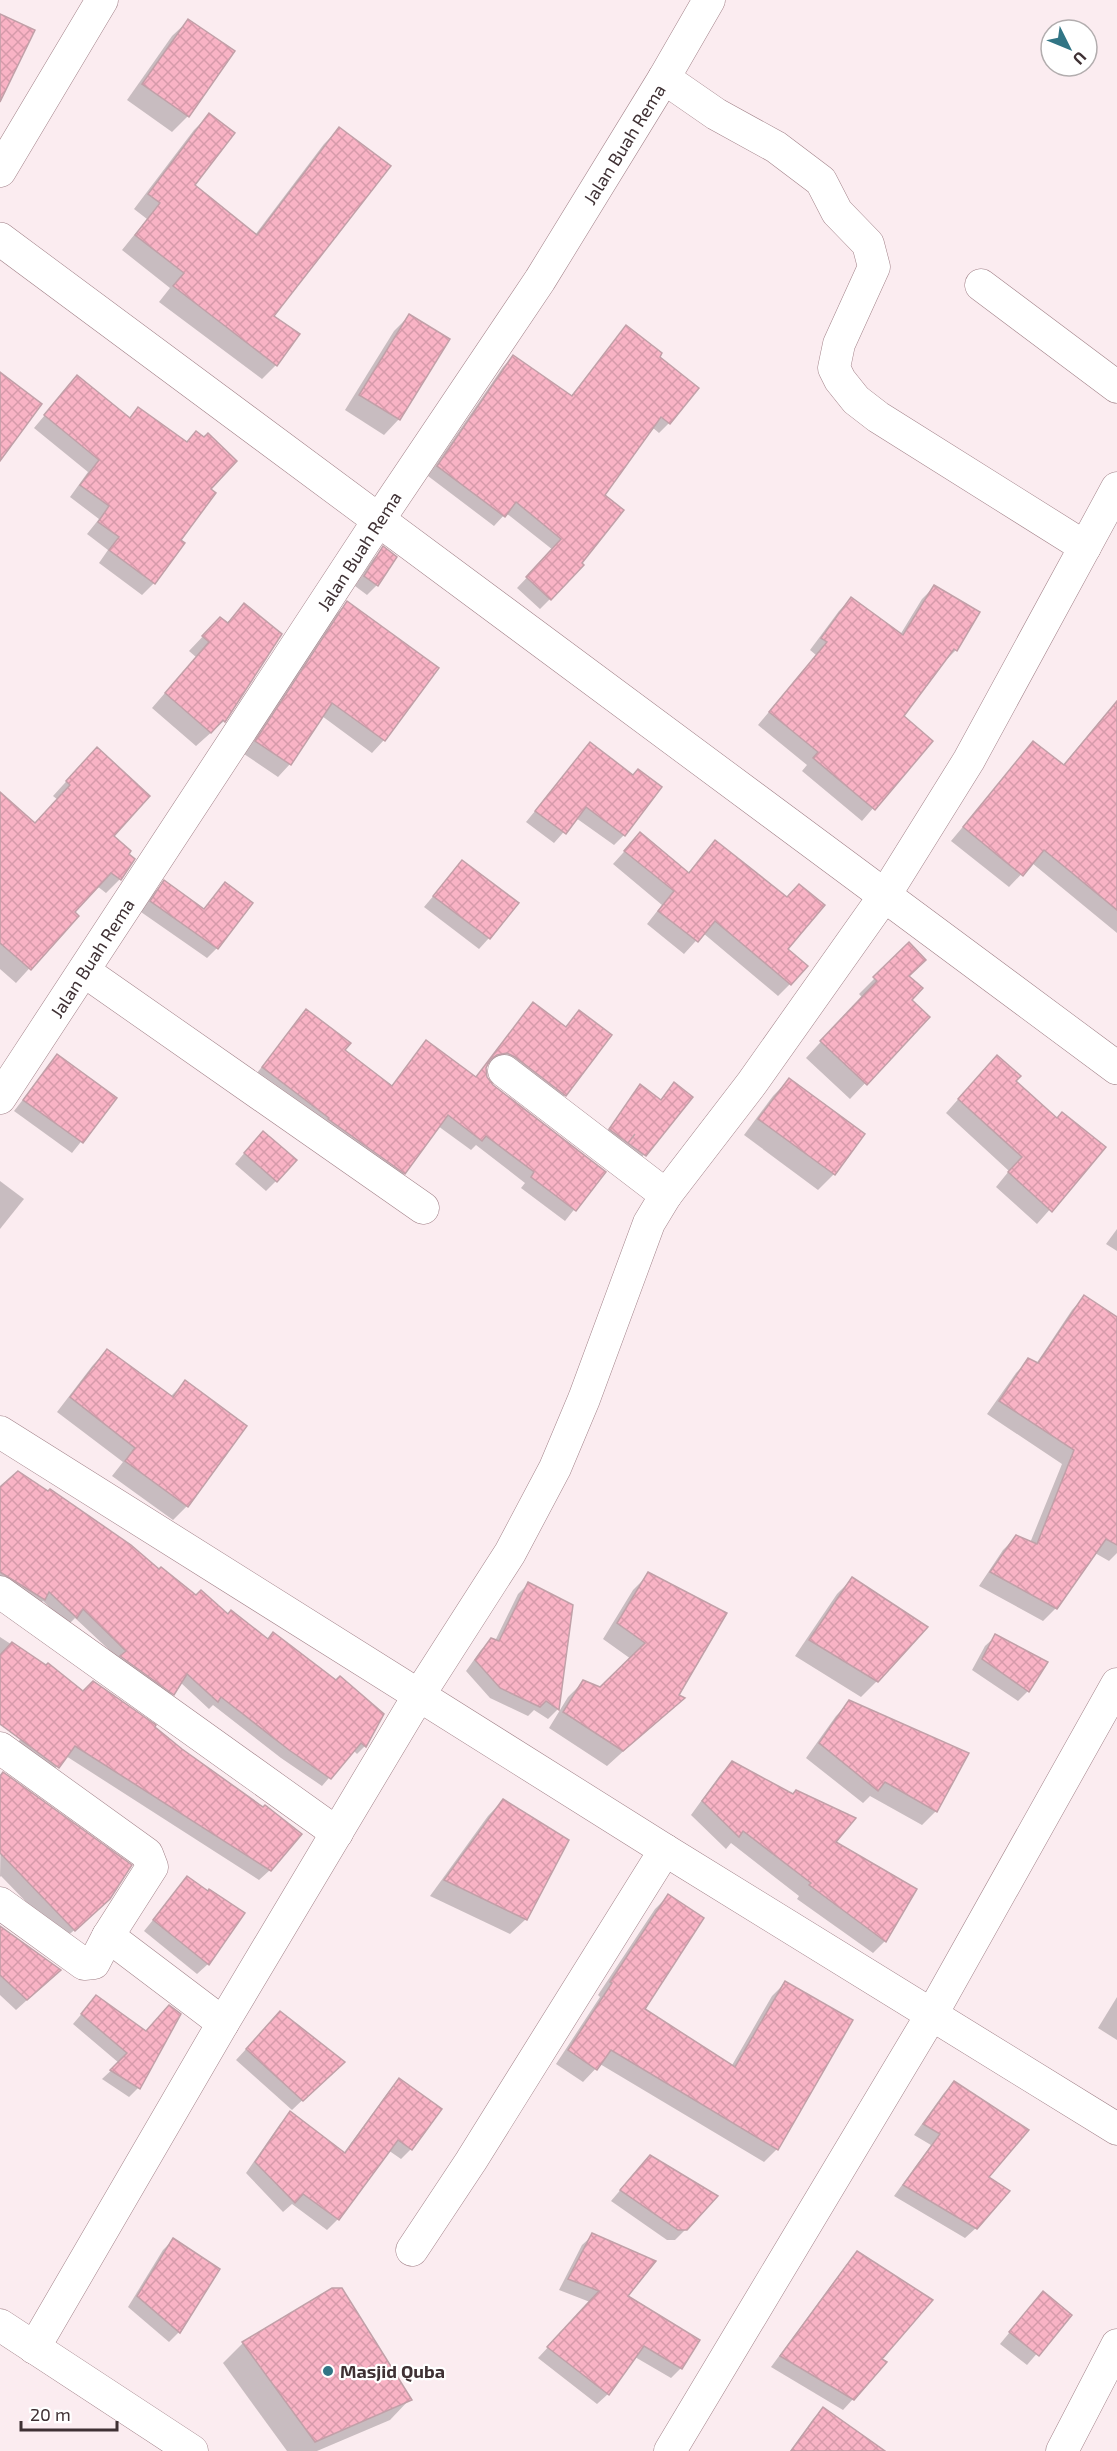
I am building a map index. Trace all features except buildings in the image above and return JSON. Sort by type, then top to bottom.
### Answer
[{"type":"street","points":[[0,171],[102,0]]},
{"type":"street","name":"Jalan Buah Rema","points":[[0,1098],[378,521],[540,280],[709,0]]},
{"type":"street","points":[[664,78],[716,114],[776,147],[822,181],[837,212],[868,244],[874,267],[839,344],[834,368],[840,380],[856,400],[888,423],[1085,547]]},
{"type":"street","points":[[0,239],[885,895],[928,930],[1117,1068]]},
{"type":"street","points":[[981,285],[1117,387]]},
{"type":"street","points":[[34,2348],[223,2022],[419,1695],[510,1553],[555,1468],[584,1399],[649,1222],[666,1195],[752,1083],[885,895],[969,760],[1117,488]]},
{"type":"street","points":[[84,971],[423,1208]]},
{"type":"street","points":[[504,1071],[666,1195]]},
{"type":"street","points":[[0,1432],[665,1850],[1117,2129]]},
{"type":"street","points":[[0,1592],[337,1833]]},
{"type":"street","points":[[670,2451],[932,2014],[1117,1684]]},
{"type":"street","points":[[0,1748],[147,1854],[152,1867],[108,1936],[94,1963],[84,1964],[0,1903]]},
{"type":"street","points":[[412,2250],[471,2161],[665,1850]]},
{"type":"street","points":[[108,1936],[223,2022]]},
{"type":"street","points":[[0,2325],[192,2451]]},
{"type":"street","points":[[1062,2451],[1117,2345]]},
{"type":"place","name":"Masjid Quba","points":[[328,2371]]}]
